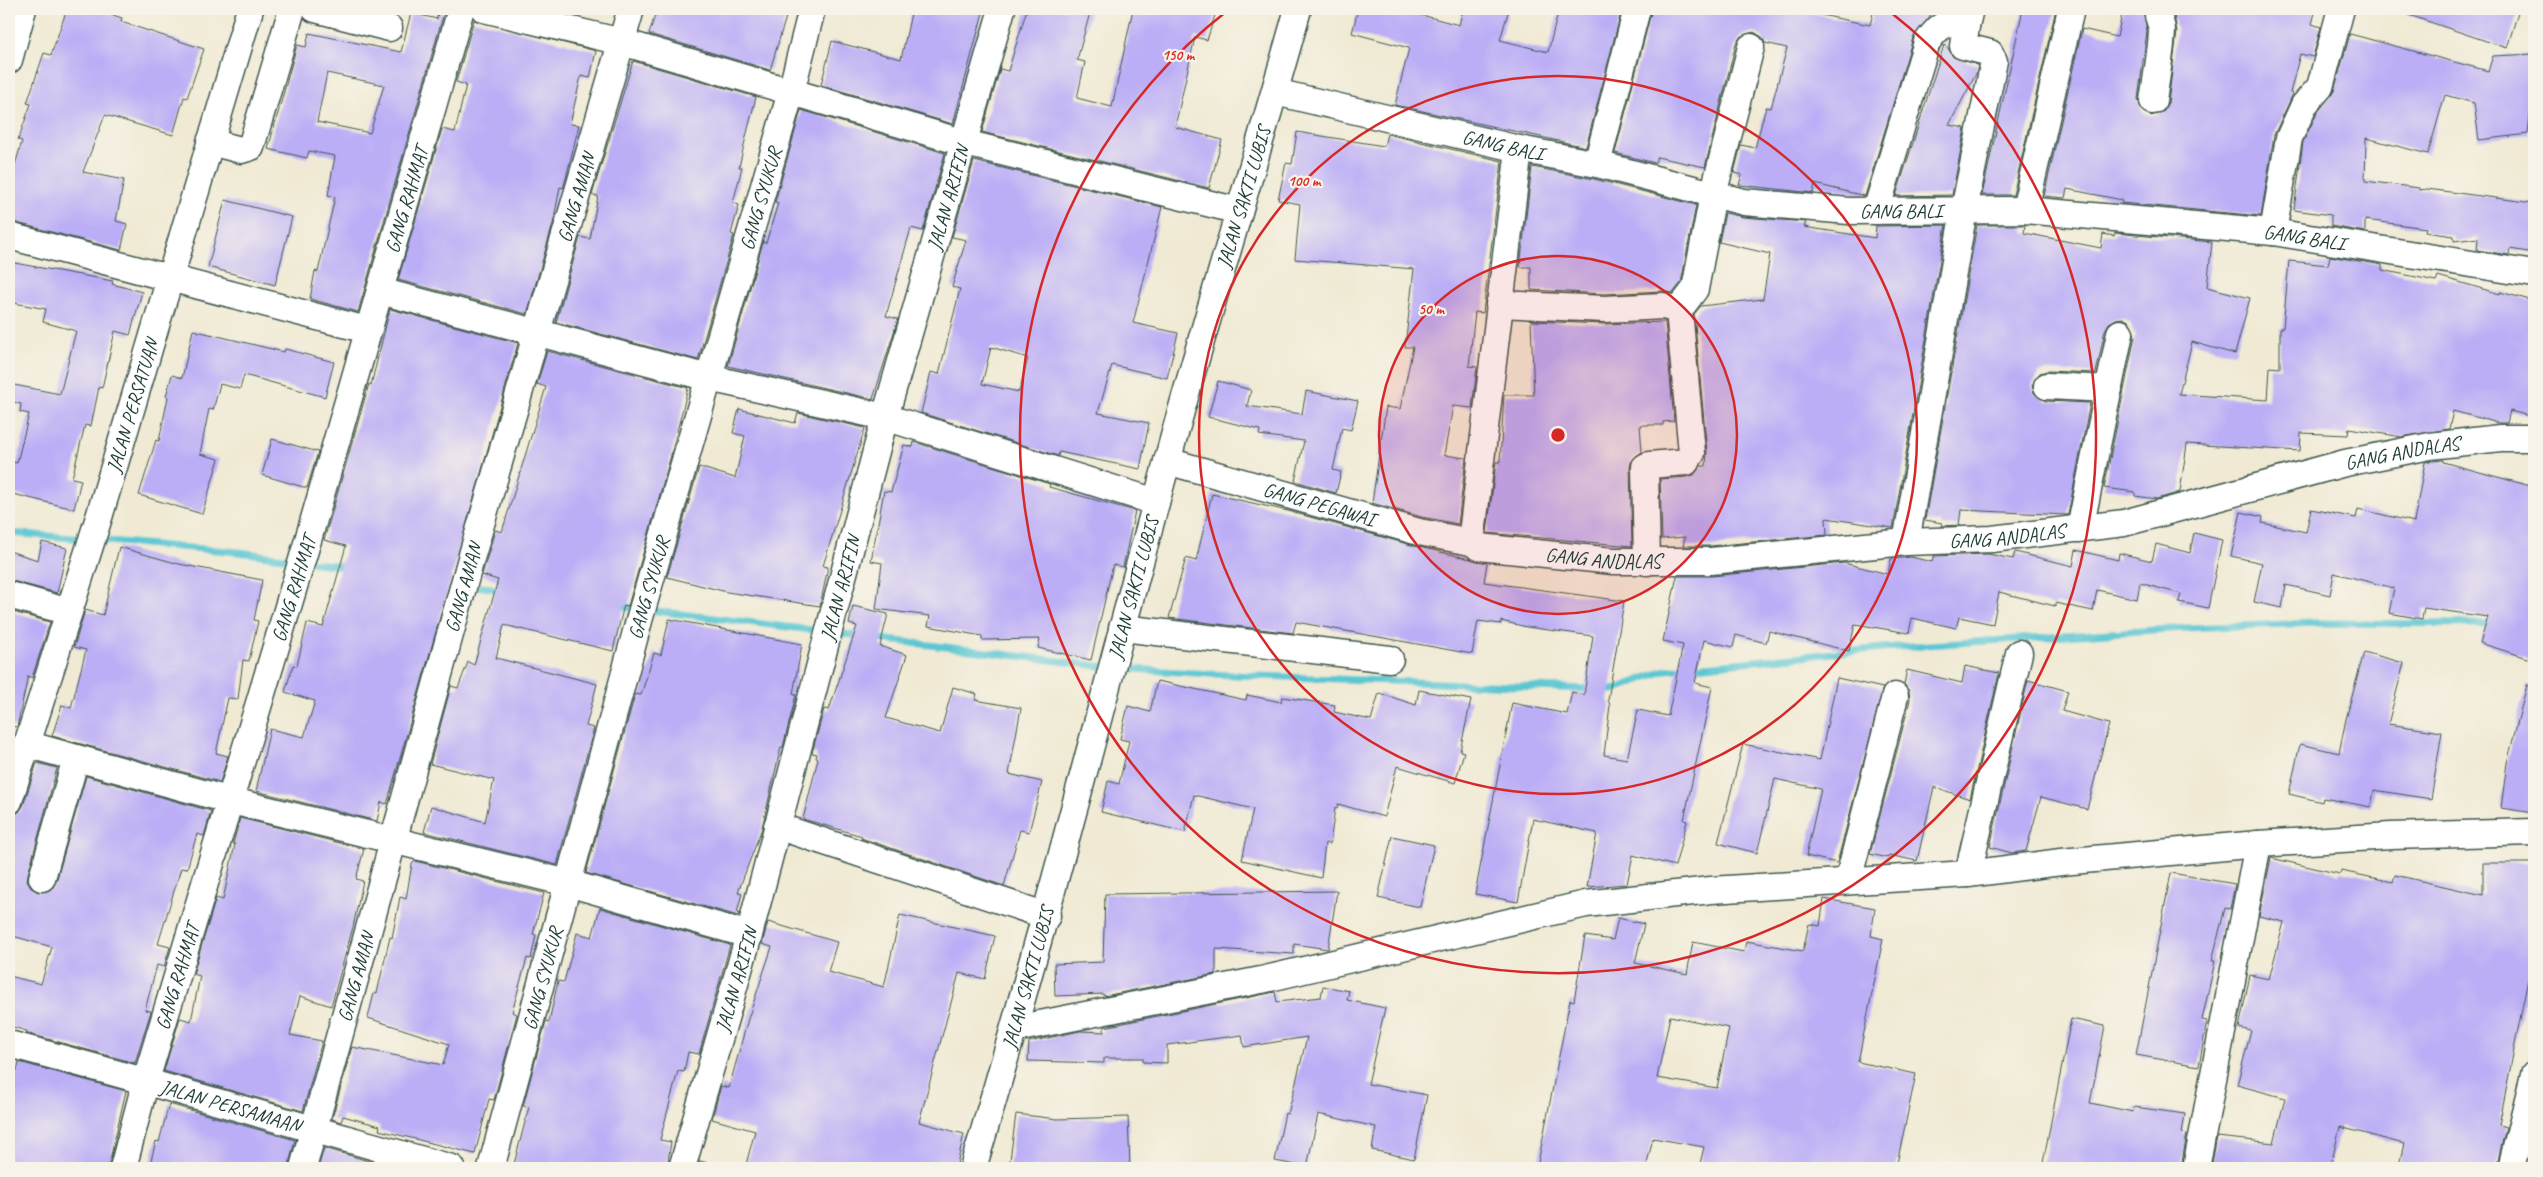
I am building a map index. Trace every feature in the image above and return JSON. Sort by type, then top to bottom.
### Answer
[{"type":"street","points":[[9,60],[23,9]]},
{"type":"street","name":"JALAN PERSATUAN","points":[[9,801],[21,737],[68,612],[100,514],[250,9]]},
{"type":"street","points":[[210,142],[241,150],[252,147],[292,9]]},
{"type":"street","points":[[315,9],[389,28]]},
{"type":"street","name":"GANG RAHMAT","points":[[123,1168],[146,1080],[228,800],[308,540],[366,330],[380,292],[461,9]]},
{"type":"street","points":[[484,9],[622,42],[965,143],[1239,211]]},
{"type":"street","name":"GANG AMAN","points":[[303,1168],[315,1131],[470,562],[630,9]]},
{"type":"street","name":"GANG SYUKUR","points":[[491,1168],[640,617],[791,92],[812,9]]},
{"type":"street","name":"JALAN ARIFIN","points":[[682,1168],[749,935],[834,605],[885,417],[1002,9]]},
{"type":"street","name":"JALAN SAKTI LUBIS","points":[[973,1168],[1047,916],[1105,687],[1167,461],[1298,9]]},
{"type":"street","points":[[1597,164],[1637,9]]},
{"type":"street","points":[[2026,210],[2072,9]]},
{"type":"street","points":[[2153,101],[2162,44],[2162,25],[2157,17],[2158,9]]},
{"type":"street","points":[[2273,232],[2289,138],[2304,105],[2320,87],[2340,9]]},
{"type":"street","points":[[1906,542],[1964,210],[1994,61],[1990,53],[1963,46],[1968,17]]},
{"type":"street","points":[[1876,211],[1927,42],[1946,24],[1956,23],[1968,17]]},
{"type":"street","points":[[1647,562],[1644,470],[1649,464],[1686,462],[1692,453],[1678,310],[1695,289],[1713,195],[1751,47]]},
{"type":"street","name":"GANG BALI","points":[[1275,92],[1519,149],[1597,164],[1713,195],[1798,208],[1876,211],[2026,210],[2273,232],[2534,274]]},
{"type":"street","points":[[1471,542],[1519,149]]},
{"type":"street","points":[[9,236],[169,280],[366,330]]},
{"type":"street","points":[[380,292],[710,378],[885,417],[1156,502]]},
{"type":"street","points":[[1499,304],[1606,309],[1663,306],[1678,310]]},
{"type":"street","points":[[2080,529],[2120,333]]},
{"type":"street","points":[[2047,386],[2109,389]]},
{"type":"street","name":"GANG ANDALAS","points":[[1471,542],[1479,547],[1577,559],[1647,562],[1711,561],[1906,542],[1992,539],[2080,529],[2148,517],[2346,463],[2472,441],[2500,438],[2534,438]]},
{"type":"street","name":"GANG PEGAWAI","points":[[1167,461],[1419,532],[1471,542]]},
{"type":"street","points":[[9,595],[68,612]]},
{"type":"street","points":[[1121,633],[1390,659]]},
{"type":"street","points":[[1968,874],[2019,653]]},
{"type":"street","points":[[1848,881],[1894,696]]},
{"type":"street","points":[[21,737],[76,758],[228,800],[568,883],[749,935]]},
{"type":"street","points":[[42,878],[76,758]]},
{"type":"street","points":[[777,826],[1047,916]]},
{"type":"street","points":[[1015,1029],[1261,980],[1586,904],[1711,890],[1968,874],[2061,862],[2258,844],[2391,836],[2534,832]]},
{"type":"street","points":[[2196,1168],[2258,844]]},
{"type":"street","name":"JALAN PERSAMAAN","points":[[9,1044],[146,1080],[315,1131],[452,1168]]},
{"type":"street","points":[[2511,1168],[2534,1075]]},
{"type":"building","points":[[67,9],[95,9],[122,18],[121,22],[204,49],[187,98],[184,97],[173,135],[105,115],[83,172],[124,180],[116,221],[127,224],[121,250],[9,221],[9,186],[22,141],[18,140],[31,104],[27,103],[44,53],[51,55]]},
{"type":"building","points":[[438,9],[445,9],[358,312],[310,299],[315,271],[318,272],[335,197],[328,195],[335,156],[309,151],[307,158],[268,149],[297,45],[306,47],[309,33],[401,52],[411,13],[437,19]],"holes":[[[327,73],[384,85],[370,133],[317,122]]]},
{"type":"building","points":[[657,9],[786,9],[784,16],[786,17],[770,70],[649,34]]},
{"type":"building","points":[[912,9],[984,9],[953,124],[821,85],[832,41],[901,59]]},
{"type":"building","points":[[1027,9],[1091,9],[1077,60],[1085,62],[1077,98],[1112,107],[1133,9],[1217,9],[1207,40],[1195,37],[1175,127],[1222,140],[1209,188],[982,132],[1000,69],[1008,71]]},
{"type":"building","points":[[1358,9],[1399,9],[1459,25],[1463,9],[1509,9],[1500,40],[1548,52],[1559,9],[1622,9],[1586,147],[1395,105],[1409,48],[1352,33]]},
{"type":"building","points":[[1652,9],[1803,9],[1802,11],[1870,25],[1874,9],[1932,9],[1930,16],[1913,38],[1865,196],[1815,184],[1813,193],[1739,185],[1742,175],[1734,173],[1741,145],[1755,148],[1766,107],[1771,108],[1787,48],[1765,43],[1762,37],[1754,32],[1741,36],[1736,43],[1705,167],[1657,157],[1655,163],[1615,153]]},
{"type":"building","points":[[2023,9],[2056,9],[2013,195],[1982,195]]},
{"type":"building","points":[[2123,9],[2143,9],[2147,31],[2138,99],[2143,112],[2151,116],[2164,111],[2168,103],[2177,32],[2173,9],[2316,9],[2312,24],[2321,27],[2313,57],[2300,54],[2290,93],[2293,94],[2274,135],[2261,216],[2121,203],[2122,200],[2067,189],[2065,198],[2044,196],[2082,29],[2117,37]]},
{"type":"building","points":[[2400,9],[2519,9],[2507,48],[2400,12]]},
{"type":"building","points":[[474,20],[596,51],[590,78],[581,76],[570,124],[579,125],[563,188],[560,187],[553,224],[527,314],[398,280],[442,129],[455,132],[466,85],[456,82]]},
{"type":"building","points":[[2350,34],[2488,71],[2493,56],[2534,54],[2534,78],[2528,134],[2479,140],[2474,103],[2445,95],[2428,154],[2366,138],[2365,181],[2419,188],[2419,190],[2427,189],[2534,203],[2534,253],[2510,249],[2509,255],[2477,250],[2478,238],[2454,241],[2454,236],[2425,232],[2426,228],[2365,220],[2365,232],[2331,226],[2331,215],[2294,210],[2303,142],[2317,113],[2334,91]]},
{"type":"building","points":[[1944,45],[1953,57],[1978,65],[1976,74],[1949,125],[1965,128],[1952,195],[1896,196]]},
{"type":"building","points":[[633,61],[756,97],[739,167],[742,167],[733,203],[739,205],[731,234],[734,235],[698,360],[556,322],[580,237],[590,239],[598,196],[592,195]]},
{"type":"building","points":[[801,110],[945,153],[923,231],[911,228],[886,316],[898,319],[873,399],[728,366],[763,242],[766,243],[778,203],[775,202]]},
{"type":"building","points":[[1297,132],[1384,146],[1387,134],[1502,161],[1483,313],[1475,312],[1469,366],[1477,367],[1472,408],[1453,406],[1444,455],[1466,458],[1458,524],[1422,517],[1372,503],[1386,407],[1400,409],[1413,347],[1405,347],[1414,269],[1295,259],[1300,204],[1278,200],[1286,163],[1292,164]]},
{"type":"building","points":[[974,161],[1162,207],[1133,323],[1178,333],[1167,378],[1112,365],[1098,413],[1149,423],[1140,469],[1059,452],[1058,456],[921,413],[931,372],[939,374],[960,289],[952,287],[966,240],[952,237]],"holes":[[[991,347],[1028,358],[1019,392],[982,384]]]},
{"type":"building","points":[[1532,167],[1594,179],[1696,205],[1681,283],[1673,293],[1662,291],[1605,294],[1531,290],[1531,267],[1520,267]]},
{"type":"building","points":[[225,200],[292,217],[275,285],[208,267]]},
{"type":"building","points":[[1725,213],[1743,217],[1806,222],[1804,227],[1875,238],[1876,226],[1946,225],[1893,528],[1826,518],[1827,535],[1710,546],[1683,546],[1685,537],[1662,539],[1660,479],[1688,477],[1694,475],[1701,466],[1706,466],[1707,452],[1694,314],[1701,306],[1763,299],[1770,254],[1719,242]]},
{"type":"building","points":[[1977,225],[2025,225],[2024,233],[2101,248],[2103,234],[2114,236],[2115,233],[2212,242],[2207,287],[2250,298],[2235,354],[2192,342],[2179,394],[2268,400],[2270,367],[2280,368],[2280,328],[2283,328],[2289,261],[2328,265],[2330,256],[2382,265],[2382,270],[2436,281],[2438,276],[2500,294],[2500,292],[2534,301],[2534,417],[2510,411],[2507,423],[2498,423],[2453,411],[2449,429],[2401,437],[2349,428],[2348,435],[2301,433],[2300,451],[2187,444],[2180,492],[2157,499],[2135,496],[2135,492],[2104,488],[2135,336],[2130,322],[2123,318],[2116,319],[2109,323],[2105,330],[2096,373],[2047,371],[2040,373],[2032,385],[2034,393],[2046,401],[2090,403],[2068,515],[1961,510],[1959,525],[1961,525],[1941,526],[1942,523],[1925,520]]},
{"type":"building","points":[[9,262],[113,281],[112,284],[142,292],[130,335],[115,331],[102,388],[99,387],[91,426],[85,425],[72,478],[81,480],[74,509],[9,493],[9,461],[17,463],[29,414],[20,412],[21,404],[9,401],[9,384],[60,394],[76,331],[43,322],[46,309],[9,302]]},
{"type":"building","points":[[390,309],[518,343],[387,804],[381,802],[377,821],[256,791],[270,729],[304,737],[315,701],[285,692],[293,665],[297,666],[307,623],[323,627],[346,546],[324,540],[369,384],[371,385]]},
{"type":"building","points":[[1531,321],[1604,324],[1665,322],[1674,421],[1663,422],[1663,425],[1640,425],[1642,452],[1632,459],[1630,467],[1632,546],[1487,533],[1496,462],[1500,462],[1504,395],[1534,395]]},
{"type":"building","points":[[193,330],[284,352],[285,349],[334,362],[325,397],[244,375],[240,389],[220,384],[213,410],[209,409],[200,454],[219,459],[202,514],[139,495],[156,440],[159,441],[168,397],[166,396],[172,375],[182,378]]},
{"type":"building","points":[[547,351],[688,388],[670,459],[628,606],[624,605],[613,651],[504,625],[496,658],[597,684],[586,726],[594,728],[557,865],[424,832],[431,806],[485,822],[494,780],[430,764],[451,686],[458,688],[468,662],[474,665],[498,580],[482,575],[495,530],[502,532],[546,387],[537,384]]},
{"type":"building","points":[[1218,381],[1251,390],[1247,406],[1302,414],[1306,391],[1358,401],[1351,430],[1342,428],[1333,470],[1341,472],[1336,493],[1295,481],[1304,441],[1259,435],[1260,430],[1208,417]]},
{"type":"building","points":[[739,409],[795,423],[798,413],[865,428],[823,566],[828,567],[820,606],[727,592],[667,577],[699,467],[735,478],[745,436],[733,433]]},
{"type":"building","points":[[272,439],[318,452],[307,488],[262,475]]},
{"type":"building","points":[[914,442],[1050,484],[1049,487],[1135,511],[1123,567],[1113,565],[1091,660],[1038,648],[1040,639],[982,640],[982,636],[928,626],[930,616],[876,609],[882,563],[871,561],[884,491],[891,492],[904,445],[913,447]]},
{"type":"building","points":[[2443,460],[2443,462],[2534,487],[2534,660],[2480,643],[2488,617],[2424,608],[2422,619],[2389,613],[2394,588],[2334,573],[2330,595],[2286,585],[2282,608],[2254,602],[2262,563],[2231,556],[2241,512],[2263,517],[2262,523],[2306,532],[2311,509],[2356,518],[2358,509],[2414,522],[2425,462]]},
{"type":"building","points":[[1212,494],[1288,511],[1415,546],[1487,563],[1484,582],[1624,601],[1608,700],[1610,705],[1604,755],[1627,759],[1638,710],[1668,716],[1683,645],[1663,641],[1677,576],[1712,576],[1844,563],[1888,574],[1891,559],[1911,557],[1932,562],[1934,556],[1988,554],[2013,559],[2015,552],[2073,566],[2076,550],[2118,560],[2119,553],[2152,561],[2156,544],[2190,553],[2194,533],[2222,540],[2208,608],[2179,602],[2181,594],[2140,583],[2137,599],[2097,590],[2093,611],[2055,603],[2055,606],[1999,592],[1993,624],[1959,617],[1956,628],[1912,618],[1909,633],[1855,624],[1849,651],[1769,631],[1766,643],[1736,635],[1733,647],[1704,640],[1695,683],[1712,687],[1684,820],[1687,821],[1675,866],[1633,855],[1627,884],[1587,887],[1597,833],[1533,819],[1518,902],[1475,894],[1512,703],[1567,714],[1572,692],[1584,695],[1593,636],[1527,627],[1501,621],[1501,624],[1478,621],[1472,654],[1296,622],[1293,633],[1169,618],[1186,558],[1196,561]]},
{"type":"building","points":[[42,542],[67,548],[57,593],[9,580],[9,551],[38,560]]},
{"type":"building","points":[[119,547],[179,564],[262,580],[254,620],[258,621],[249,661],[243,660],[238,699],[228,698],[216,753],[228,756],[220,782],[52,736],[62,705],[71,708],[86,650],[74,647],[85,610],[103,615]]},
{"type":"building","points":[[853,606],[888,614],[880,646],[907,655],[886,718],[940,733],[953,687],[977,694],[975,700],[1021,708],[1009,774],[1042,782],[1029,832],[1020,830],[1004,886],[861,838],[862,836],[803,819],[818,759],[816,758],[817,754],[812,753],[824,709],[829,710],[857,626],[849,624]]},
{"type":"building","points":[[9,611],[50,622],[32,678],[28,676],[17,727],[9,726]]},
{"type":"building","points":[[669,619],[802,644],[793,694],[796,695],[783,747],[781,747],[762,828],[738,892],[742,893],[738,916],[586,873],[635,694],[641,695],[654,653],[661,655]]},
{"type":"building","points":[[2364,652],[2404,663],[2388,724],[2442,732],[2431,799],[2374,790],[2371,807],[2323,798],[2322,802],[2289,794],[2300,744],[2339,753]]},
{"type":"building","points":[[1965,666],[1999,673],[1970,799],[1934,787],[1917,861],[1889,855],[1888,858],[1870,854],[1910,700],[1909,691],[1904,684],[1907,670],[1962,683]]},
{"type":"building","points":[[1837,678],[1883,688],[1837,863],[1806,856],[1821,789],[1775,779],[1757,853],[1718,843],[1743,744],[1820,760]]},
{"type":"building","points":[[2028,680],[2068,691],[2062,711],[2109,724],[2087,809],[2041,797],[2026,851],[2012,853],[1990,847]]},
{"type":"building","points":[[1157,681],[1246,700],[1247,695],[1281,702],[1282,697],[1335,705],[1334,712],[1371,720],[1379,693],[1416,705],[1419,690],[1471,700],[1460,751],[1464,752],[1455,783],[1397,766],[1384,817],[1338,804],[1337,809],[1335,808],[1330,844],[1325,843],[1321,878],[1242,860],[1253,809],[1194,795],[1185,832],[1101,812],[1108,781],[1119,784],[1129,741],[1120,739],[1128,706],[1150,712]]},
{"type":"building","points":[[2527,685],[2534,686],[2534,813],[2501,808],[2507,763]]},
{"type":"building","points":[[37,763],[57,768],[28,874],[27,881],[31,888],[38,892],[52,889],[56,882],[86,776],[211,811],[204,836],[197,834],[187,869],[181,868],[158,944],[170,947],[164,967],[157,965],[145,1010],[151,1011],[135,1063],[26,1033],[27,1031],[9,1026],[9,976],[41,984],[52,947],[9,935],[9,828],[13,815],[19,812],[23,806]]},
{"type":"building","points":[[240,818],[364,849],[356,879],[363,881],[353,927],[331,1006],[300,996],[290,1035],[322,1041],[303,1111],[164,1071],[180,1018],[191,1021],[200,976],[193,974],[216,898],[223,900],[235,844],[233,844]]},
{"type":"building","points":[[1392,836],[1434,845],[1420,907],[1378,898]]},
{"type":"building","points":[[2271,858],[2340,874],[2341,871],[2393,882],[2395,875],[2483,895],[2483,863],[2534,863],[2534,979],[2528,979],[2499,1125],[2506,1127],[2496,1168],[2398,1168],[2404,1144],[2340,1127],[2330,1168],[2211,1168],[2217,1137],[2274,1143],[2285,1098],[2237,1085],[2251,1031],[2239,1028],[2250,975],[2269,979],[2284,922],[2259,916]]},
{"type":"building","points":[[415,861],[544,893],[533,934],[536,935],[531,959],[527,958],[512,1012],[517,1014],[494,1100],[489,1099],[475,1154],[379,1130],[380,1126],[343,1116],[341,1122],[332,1119],[352,1047],[443,1065],[449,1044],[368,1018],[374,993],[377,993],[390,937],[392,938],[400,897],[406,899],[412,864]]},
{"type":"building","points":[[2171,873],[2235,884],[2230,909],[2225,908],[2212,961],[2215,961],[2202,1020],[2207,1021],[2199,1066],[2136,1055]]},
{"type":"building","points":[[1337,891],[1328,949],[1294,944],[1294,954],[1216,949],[1216,974],[1104,996],[1103,994],[1055,996],[1054,964],[1103,962],[1105,894]]},
{"type":"building","points":[[1824,899],[1875,908],[1871,936],[1883,939],[1858,1062],[1916,1074],[1896,1168],[1699,1168],[1704,1147],[1653,1138],[1646,1168],[1537,1168],[1570,1000],[1574,1001],[1585,936],[1613,940],[1618,918],[1644,924],[1635,963],[1687,974],[1693,942],[1744,952],[1746,941],[1803,951],[1809,924],[1820,926]],"holes":[[[1670,1016],[1729,1028],[1717,1088],[1657,1078]]]},
{"type":"building","points":[[600,908],[730,945],[699,1054],[688,1052],[684,1072],[678,1071],[660,1140],[671,1142],[667,1168],[513,1168],[529,1107],[523,1106],[546,1021],[549,1022],[558,981],[564,982],[577,933],[592,937]]},
{"type":"building","points":[[900,915],[995,936],[985,979],[959,973],[919,1122],[964,1134],[956,1168],[745,1168],[755,1131],[712,1119],[721,1086],[729,1088],[748,1019],[772,947],[762,944],[768,922],[837,942],[828,972],[884,987]]},
{"type":"building","points":[[1323,986],[1349,991],[1347,1000],[1385,1008],[1368,1084],[1427,1095],[1414,1159],[1372,1150],[1376,1127],[1318,1114],[1307,1167],[1275,1161],[1285,1113],[1288,1114],[1307,1037],[1244,1047],[1242,1035],[1167,1045],[1167,1063],[1143,1062],[1143,1058],[1104,1058],[1104,1063],[1028,1061],[1029,1042],[1080,1031],[1104,1032],[1104,1027],[1275,992],[1277,1002],[1321,997]]},
{"type":"building","points":[[2071,1019],[2105,1026],[2090,1103],[2133,1112],[2134,1107],[2185,1114],[2182,1133],[2187,1134],[2181,1168],[2042,1168]]},
{"type":"building","points":[[19,1062],[126,1091],[108,1168],[9,1168],[9,1068],[17,1071]]},
{"type":"building","points":[[169,1104],[295,1140],[288,1168],[149,1168],[156,1141],[159,1142]]},
{"type":"building","points":[[1016,1114],[1057,1119],[1128,1117],[1130,1168],[1009,1168]]},
{"type":"building","points":[[324,1148],[372,1162],[371,1168],[318,1168]]},
{"type":"building","points":[[700,1161],[708,1163],[707,1168],[698,1168]]},
{"type":"waterway","points":[[9,533],[86,539]]},
{"type":"waterway","points":[[96,540],[239,552],[297,560]]},
{"type":"waterway","points":[[308,562],[349,567]]},
{"type":"waterway","points":[[468,585],[505,590]]},
{"type":"waterway","points":[[615,606],[862,636]]},
{"type":"waterway","points":[[1118,668],[1210,674],[1613,690],[1666,670],[1883,648],[2185,628],[2315,623],[2494,624]]},
{"type":"waterway","points":[[873,638],[1107,667]]}]
